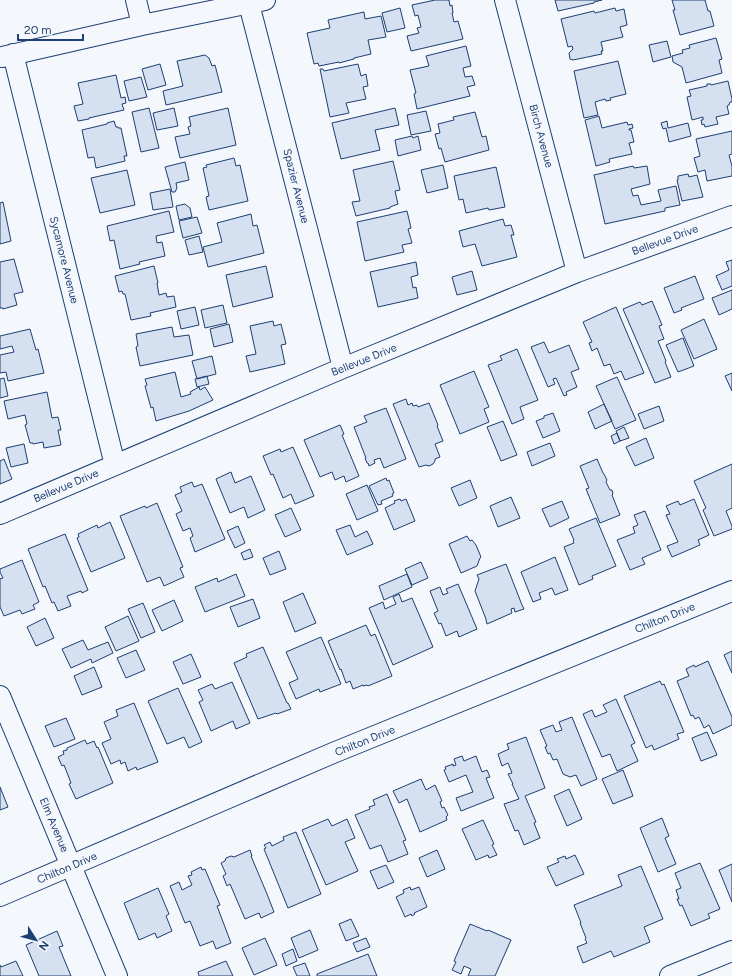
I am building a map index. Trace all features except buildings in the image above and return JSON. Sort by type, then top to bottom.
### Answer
[{"type":"street","points":[[136,0],[142,25]]},
{"type":"street","name":"Birch Avenue","points":[[505,0],[577,272]]},
{"type":"street","points":[[7,56],[142,25],[257,2]]},
{"type":"street","name":"Spazier Avenue","points":[[257,2],[343,368]]},
{"type":"street","name":"Sycamore Avenue","points":[[7,56],[115,465]]},
{"type":"street","name":"Bellevue Drive","points":[[0,514],[343,368],[577,272],[732,216]]},
{"type":"street","name":"Chilton Drive","points":[[0,896],[333,753],[732,591]]},
{"type":"street","name":"Elm Avenue","points":[[0,696],[117,976]]},
{"type":"street","points":[[670,976],[732,951]]}]
